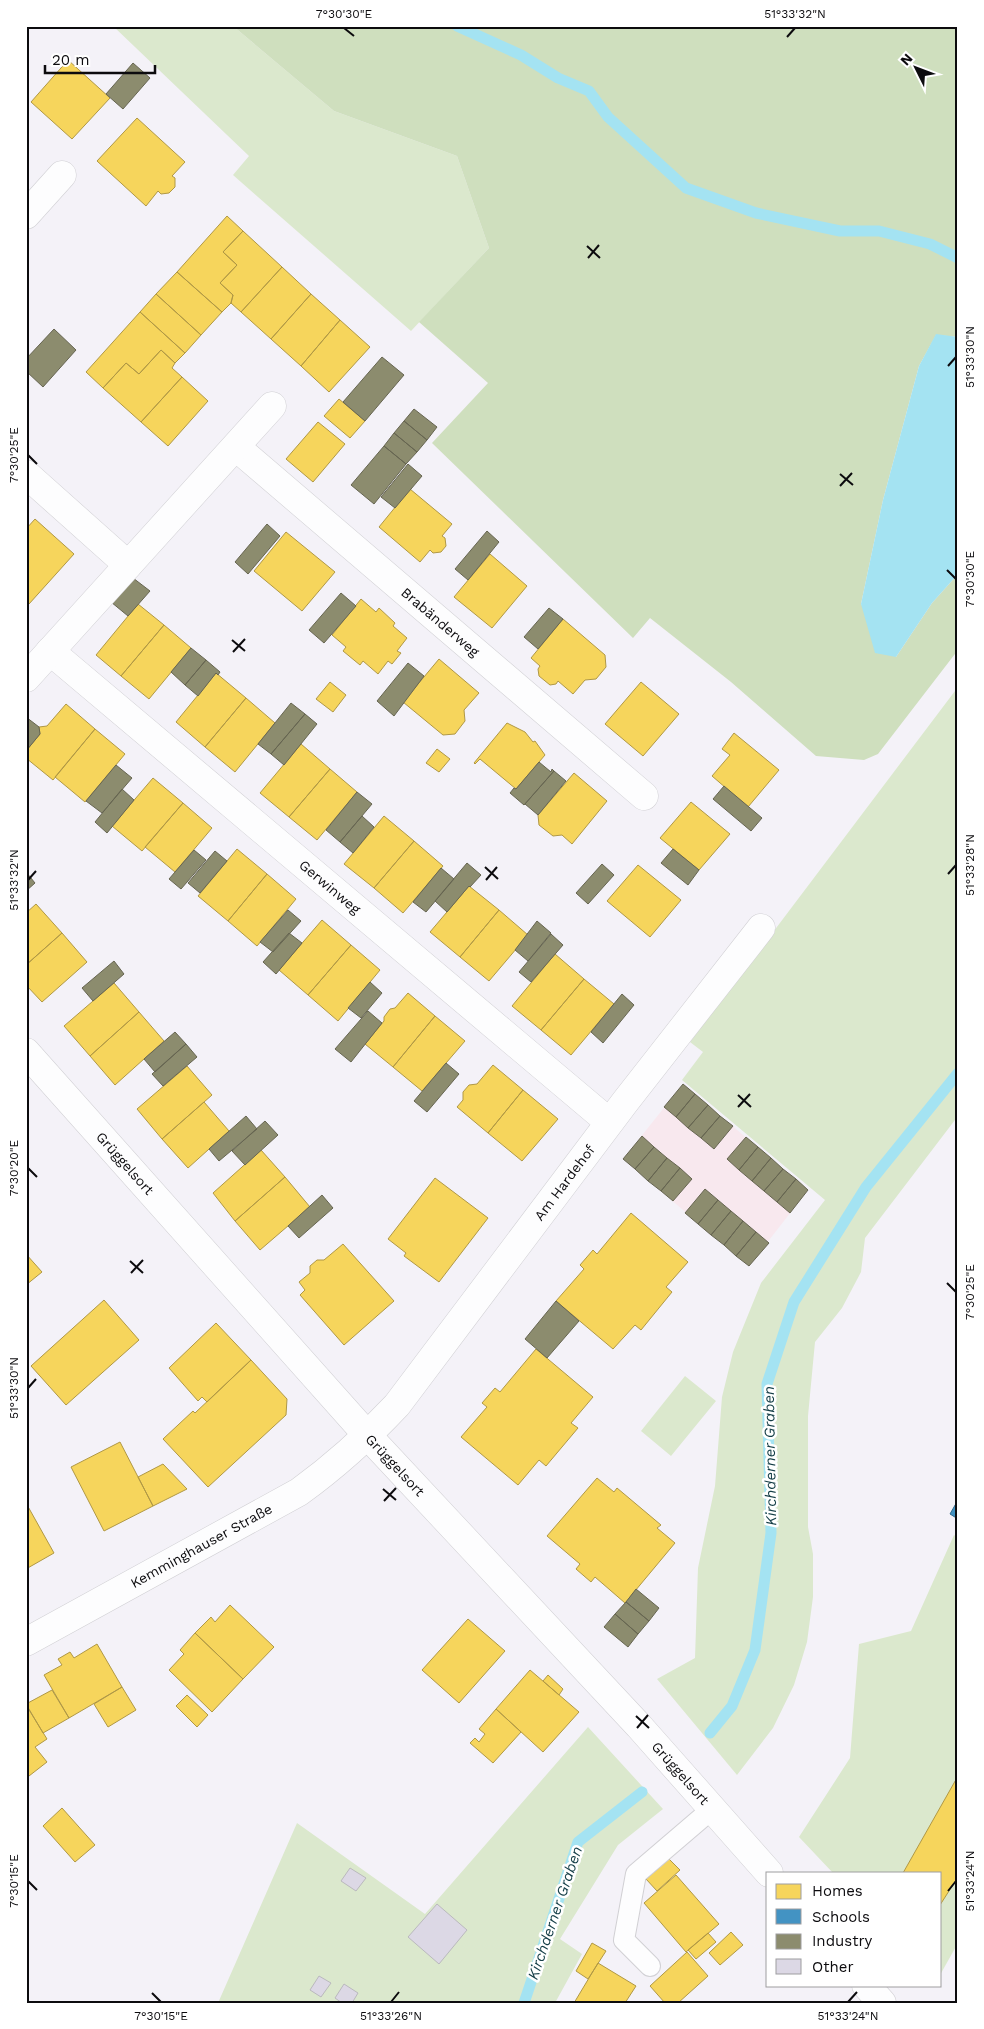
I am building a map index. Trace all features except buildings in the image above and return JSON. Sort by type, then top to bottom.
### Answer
[{"type":"street","points":[[26,215],[62,175]]},
{"type":"street","points":[[26,678],[272,406]]},
{"type":"street","name":"Brabänderweg","points":[[236,447],[644,796]]},
{"type":"street","points":[[26,474],[128,565]]},
{"type":"street","name":"Gerwinweg","points":[[50,651],[609,1122]]},
{"type":"street","name":"Am Hardehof","points":[[368,1436],[397,1405],[609,1122],[761,928]]},
{"type":"street","name":"Grüggelsort","points":[[26,1052],[368,1436],[617,1702],[768,1872]]},
{"type":"street","name":"Kemminghauser Straße","points":[[26,1642],[299,1492],[335,1465],[368,1436]]},
{"type":"street","points":[[867,1986],[882,2003]]},
{"type":"lane","points":[[650,1966],[624,1940],[636,1874],[712,1808]]},
{"type":"shaded area","points":[[683,1084],[808,1190],[749,1266],[623,1159]]},
{"type":"green space","points":[[113,26],[233,26],[334,111],[457,156],[489,248],[411,331],[233,175],[249,156]]},
{"type":"green space","points":[[233,26],[958,26],[958,337],[936,335],[919,366],[883,500],[861,604],[896,657],[932,603],[958,574],[958,650],[878,754],[864,760],[816,756],[731,682],[650,618],[633,638],[432,443],[488,383],[419,322],[489,248],[457,156],[334,111]]},
{"type":"green space","points":[[958,687],[958,1116],[865,1238],[861,1272],[842,1308],[815,1342],[808,1416],[808,1527],[813,1554],[813,1597],[807,1642],[794,1685],[773,1728],[737,1775],[657,1679],[695,1658],[698,1568],[715,1486],[722,1397],[733,1352],[761,1283],[825,1200],[682,1080],[703,1052],[690,1042]]},
{"type":"green space","points":[[685,1376],[716,1401],[671,1456],[641,1431]]},
{"type":"green space","points":[[954,1535],[958,1538],[958,1943],[942,1971],[942,1872],[832,1872],[799,1837],[850,1758],[859,1644],[911,1631]]},
{"type":"green space","points":[[588,1727],[663,1809],[618,1845],[560,1939],[582,1954],[555,2003],[218,2003],[297,1823],[425,1914]]},
{"type":"water","points":[[936,334],[958,337],[958,574],[932,603],[896,657],[875,653],[861,604],[883,500],[919,366]]},
{"type":"waterway","points":[[457,26],[521,55],[558,78],[589,91],[608,117],[686,188],[756,213],[840,231],[879,231],[930,244],[958,258]]},
{"type":"waterway","name":"Kirchderner Graben","points":[[710,1733],[732,1706],[755,1650],[771,1533],[767,1384],[794,1302],[866,1187],[958,1073]]},
{"type":"waterway","name":"Kirchderner Graben","points":[[524,2003],[578,1842],[642,1792]]}]
